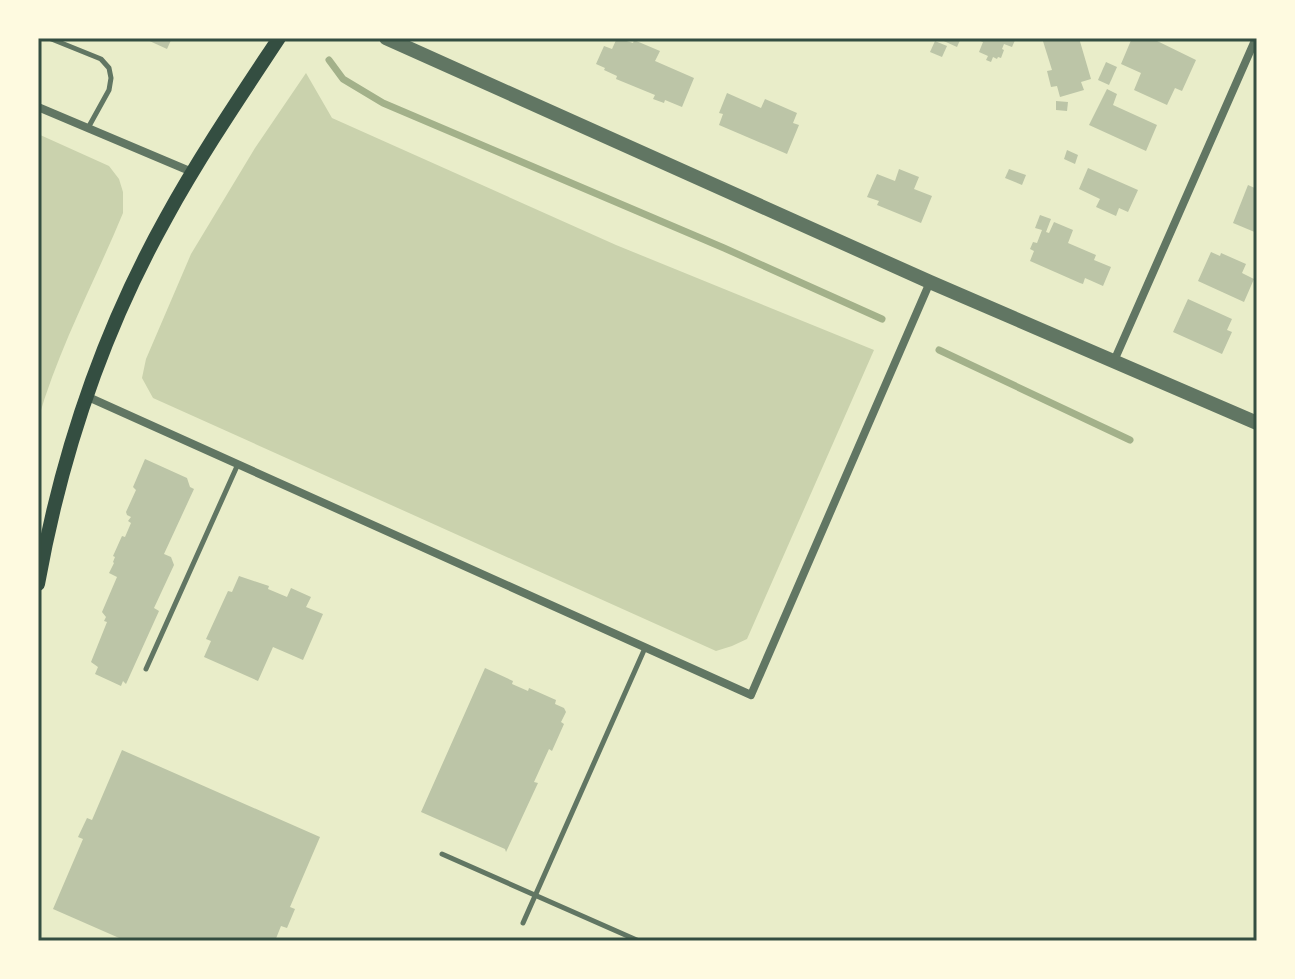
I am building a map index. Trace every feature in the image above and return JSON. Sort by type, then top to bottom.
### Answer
[{"type":"main road","points":[[38,584],[71,443],[86,396],[129,291],[192,172],[279,38]]},
{"type":"street","points":[[386,38],[930,282],[1257,423]]},
{"type":"street","points":[[1114,361],[1256,38]]},
{"type":"street","points":[[38,107],[192,172]]},
{"type":"street","points":[[86,396],[751,695],[930,282]]},
{"type":"lane","points":[[49,38],[101,59],[109,68],[109,90],[88,128]]},
{"type":"lane","points":[[146,669],[238,464]]},
{"type":"lane","points":[[523,923],[646,647]]},
{"type":"lane","points":[[442,854],[639,941]]},
{"type":"green space","points":[[306,73],[332,118],[616,245],[874,350],[747,639],[716,651],[153,398],[142,378],[146,359],[191,254],[255,148]]},
{"type":"green space","points":[[38,134],[109,166],[119,179],[123,192],[123,213],[66,341],[38,420]]},
{"type":"building","points":[[143,38],[172,38],[167,49]]},
{"type":"building","points":[[617,38],[633,43],[634,40],[660,51],[655,61],[694,78],[682,107],[653,99],[655,95],[616,79],[617,76],[596,64],[604,46],[612,49]]},
{"type":"building","points":[[937,38],[961,38],[957,47]]},
{"type":"building","points":[[973,38],[1016,38],[1012,47],[1004,44],[1001,58],[993,57],[991,62],[986,60],[988,56],[979,52],[983,42]]},
{"type":"building","points":[[1042,38],[1079,38],[1091,79],[1081,82],[1084,90],[1060,97],[1057,86],[1051,87],[1047,71],[1052,70]]},
{"type":"building","points":[[1132,38],[1151,38],[1196,60],[1182,91],[1175,88],[1167,105],[1134,90],[1141,73],[1121,64]]},
{"type":"building","points":[[935,41],[947,46],[942,57],[930,52]]},
{"type":"building","points":[[1106,62],[1117,67],[1109,85],[1098,80]]},
{"type":"building","points":[[1107,89],[1117,94],[1113,105],[1157,125],[1146,151],[1089,125]]},
{"type":"building","points":[[727,93],[761,108],[765,99],[797,113],[793,123],[799,125],[787,154],[719,125],[723,114],[719,113]]},
{"type":"building","points":[[1056,101],[1068,102],[1067,111],[1056,110]]},
{"type":"building","points":[[1067,150],[1078,155],[1075,164],[1064,159]]},
{"type":"building","points":[[1088,168],[1138,190],[1128,212],[1119,208],[1116,216],[1096,207],[1100,199],[1079,189]]},
{"type":"building","points":[[899,169],[919,177],[914,189],[932,196],[921,223],[877,205],[879,201],[867,197],[877,174],[895,181]]},
{"type":"building","points":[[1009,169],[1026,175],[1022,185],[1005,178]]},
{"type":"building","points":[[1248,185],[1257,189],[1257,233],[1233,223]]},
{"type":"building","points":[[1040,215],[1051,219],[1046,232],[1049,233],[1054,222],[1073,230],[1068,243],[1096,255],[1094,260],[1111,267],[1103,286],[1085,278],[1083,284],[1080,283],[1030,261],[1034,251],[1030,249],[1033,242],[1037,243],[1042,230],[1035,228]]},
{"type":"building","points":[[1211,252],[1246,264],[1242,273],[1254,279],[1244,302],[1198,281]]},
{"type":"building","points":[[1188,299],[1232,319],[1227,330],[1232,332],[1222,354],[1173,332]]},
{"type":"building","points":[[145,459],[187,478],[194,489],[164,554],[171,557],[174,565],[154,608],[159,611],[126,684],[123,681],[121,686],[95,674],[98,667],[91,662],[107,622],[102,612],[117,577],[109,573],[114,563],[113,556],[131,523],[128,521],[131,517],[126,512]]},
{"type":"building","points":[[239,576],[269,586],[268,589],[287,597],[291,588],[311,597],[306,607],[323,614],[303,660],[273,647],[258,681],[204,657],[211,641],[206,639],[228,591],[232,592]]},
{"type":"building","points":[[485,668],[513,681],[512,684],[556,700],[555,704],[566,712],[561,722],[564,724],[534,782],[538,783],[506,852],[421,812]]},
{"type":"building","points":[[122,750],[320,837],[290,907],[295,909],[287,928],[281,926],[275,941],[126,941],[53,909],[83,839],[78,837],[87,818],[92,820]]},
{"type":"waterway","points":[[329,60],[343,79],[383,103],[882,319]]},
{"type":"waterway","points":[[939,350],[1130,440]]}]
